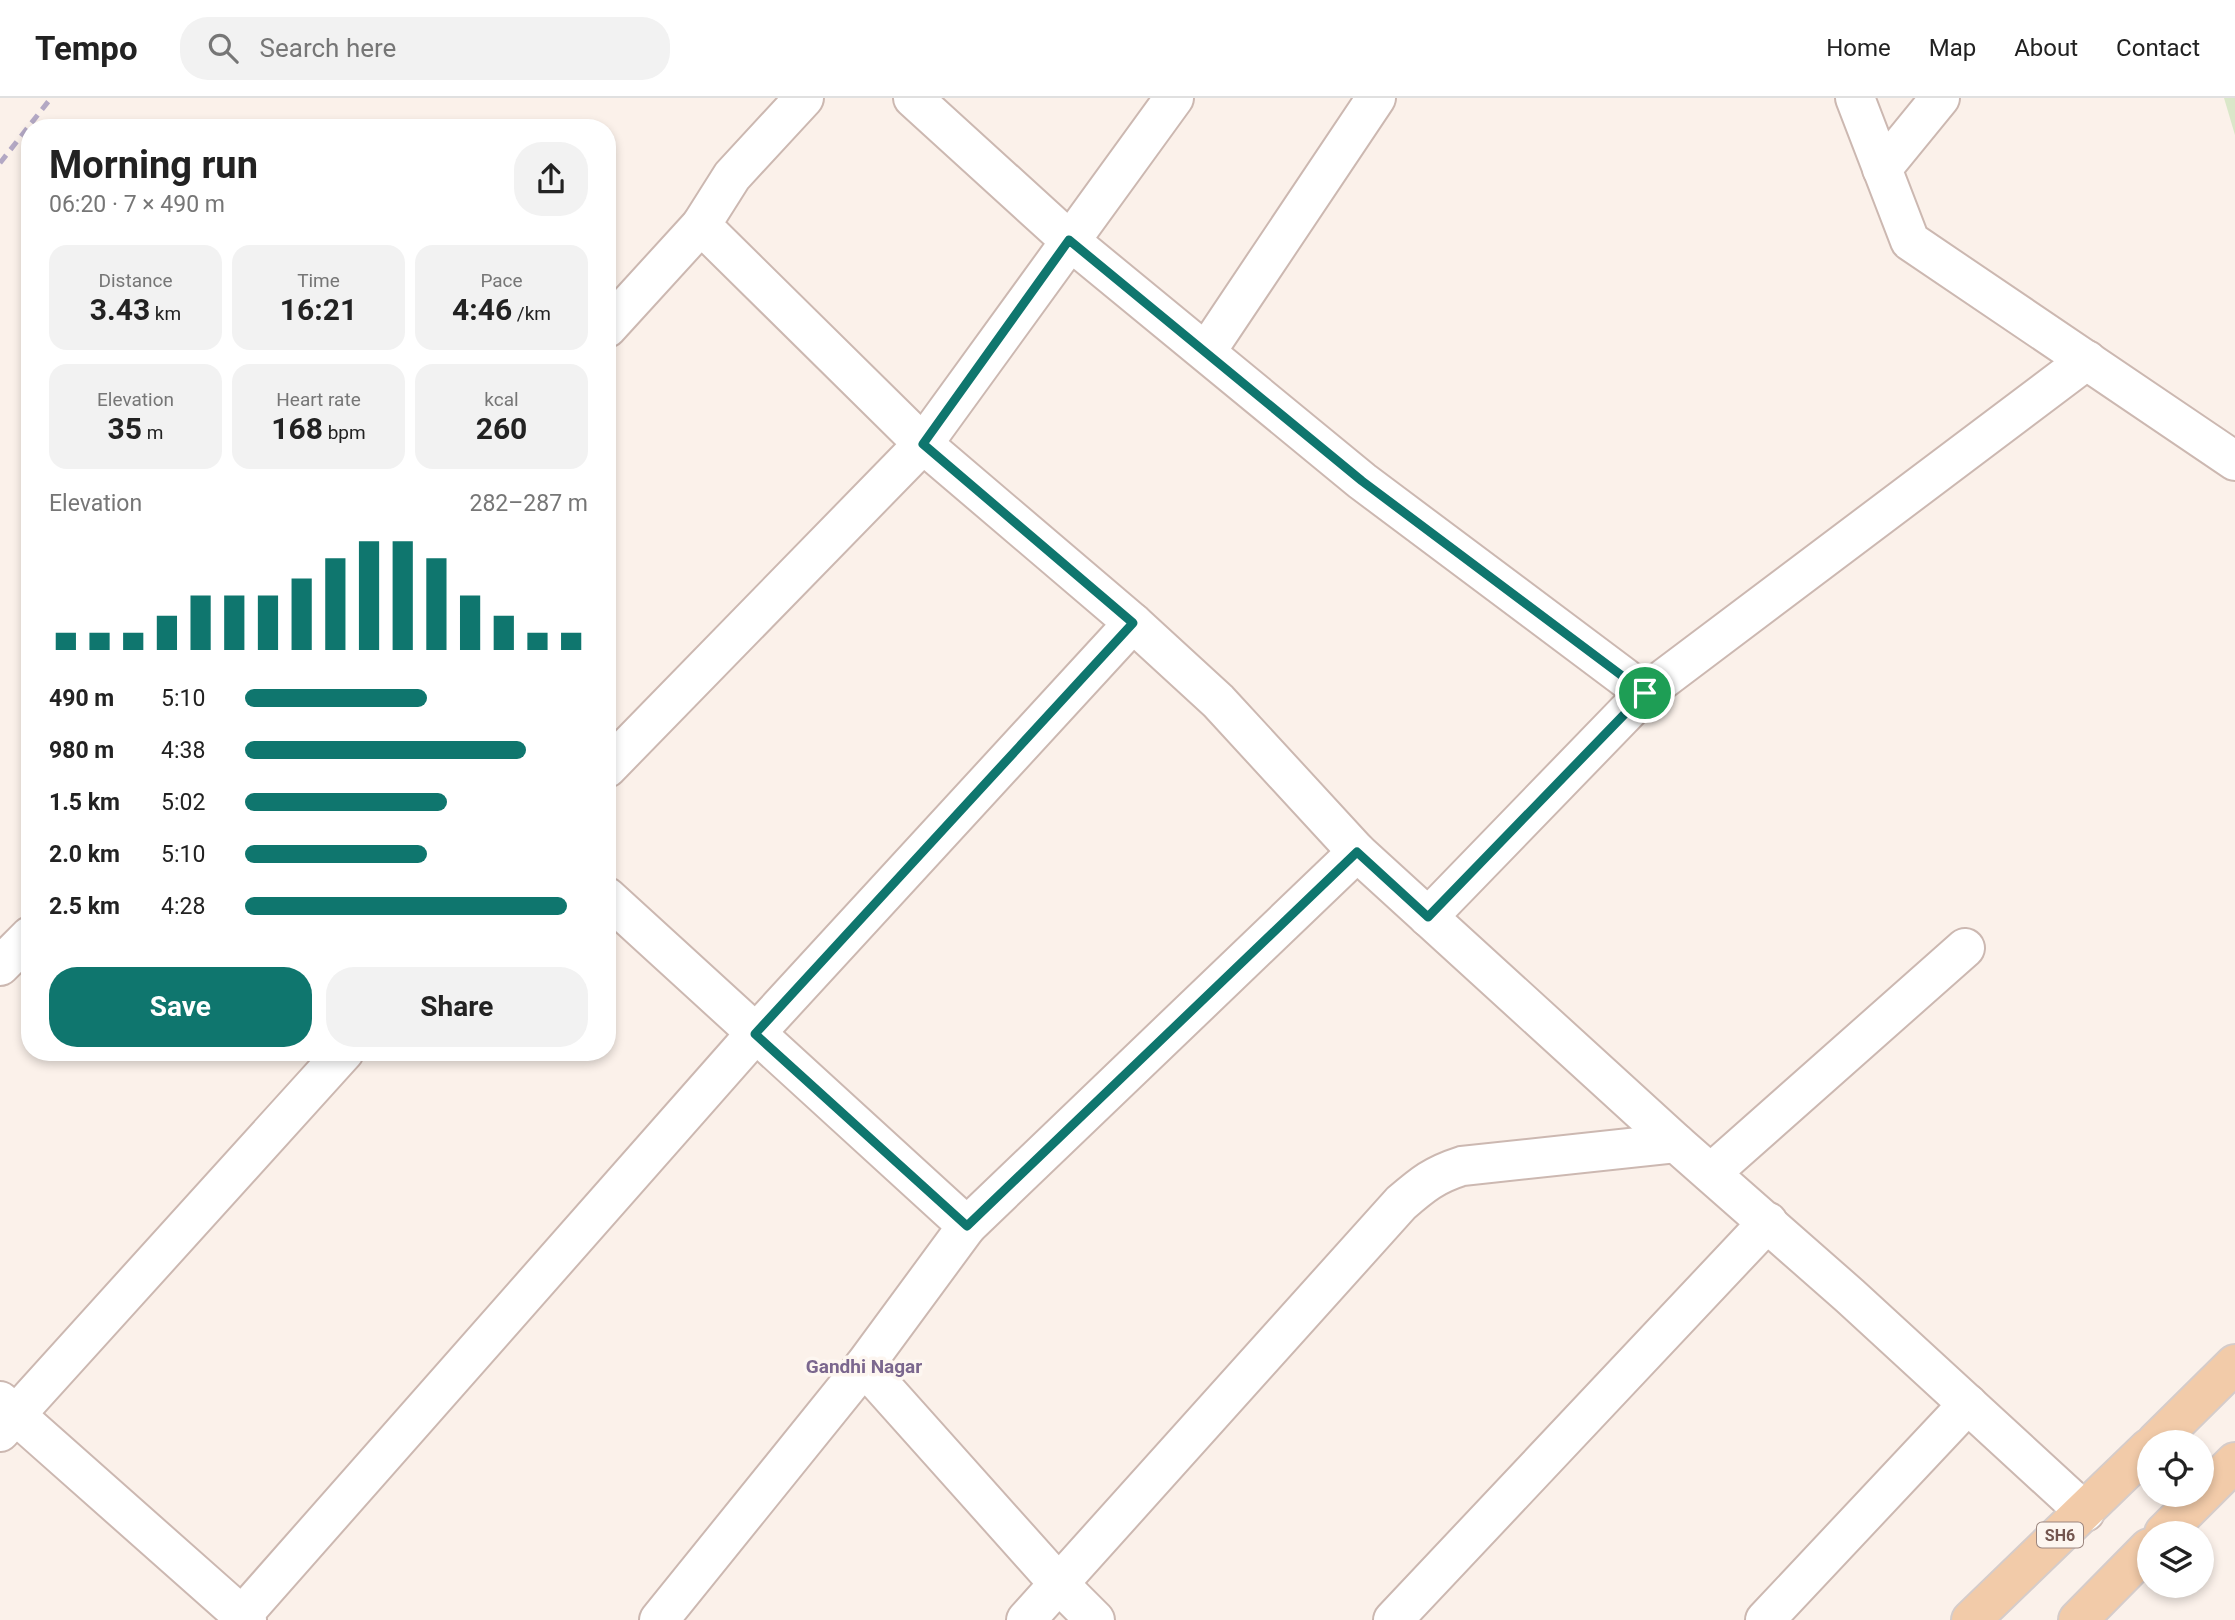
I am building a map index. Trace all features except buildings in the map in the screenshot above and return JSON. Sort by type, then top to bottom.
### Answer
[{"type":"main road","points":[[2167,1430],[2235,1364]]},
{"type":"main road","name":"SH6","points":[[1971,1620],[2137,1460]]},
{"type":"main road","points":[[2176,1521],[2235,1462]]},
{"type":"main road","points":[[2078,1620],[2137,1560]]},
{"type":"street","points":[[616,318],[701,225],[732,176],[804,98]]},
{"type":"street","points":[[913,98],[1069,240],[1362,481],[1645,693]]},
{"type":"street","points":[[616,759],[923,444],[1174,98]]},
{"type":"street","points":[[1206,352],[1376,98]]},
{"type":"street","points":[[1855,98],[1909,241],[2235,461]]},
{"type":"street","points":[[1882,169],[1940,98]]},
{"type":"street","points":[[701,225],[923,444],[1133,623],[1218,701],[1357,852],[2085,1512]]},
{"type":"street","points":[[1428,917],[1645,693],[2087,360]]},
{"type":"street","points":[[336,1061],[5,1415],[243,1619],[755,1034],[1133,623]]},
{"type":"street","points":[[659,1620],[864,1366],[967,1226],[1357,852]]},
{"type":"street","points":[[616,905],[967,1226]]},
{"type":"street","points":[[0,966],[21,945]]},
{"type":"street","points":[[1712,1173],[1965,948]]},
{"type":"street","points":[[1026,1620],[1401,1203],[1422,1185],[1439,1173],[1462,1166],[1676,1143]]},
{"type":"street","points":[[1393,1620],[1768,1223]]},
{"type":"street","points":[[864,1366],[1059,1584],[1095,1620]]},
{"type":"street","points":[[1765,1620],[1968,1404]]},
{"type":"green space","points":[[2224,98],[2235,98],[2235,135]]},
{"type":"railway","points":[[35,119],[51,98]]},
{"type":"railway","points":[[0,163],[21,136]]},
{"type":"district","name":"Gandhi Nagar","points":[[864,1366]]},
{"type":"route","points":[[1069,240],[1362,481],[1645,693],[1428,917],[1357,852],[967,1226],[755,1034],[1133,623],[923,444],[1069,240]]}]
